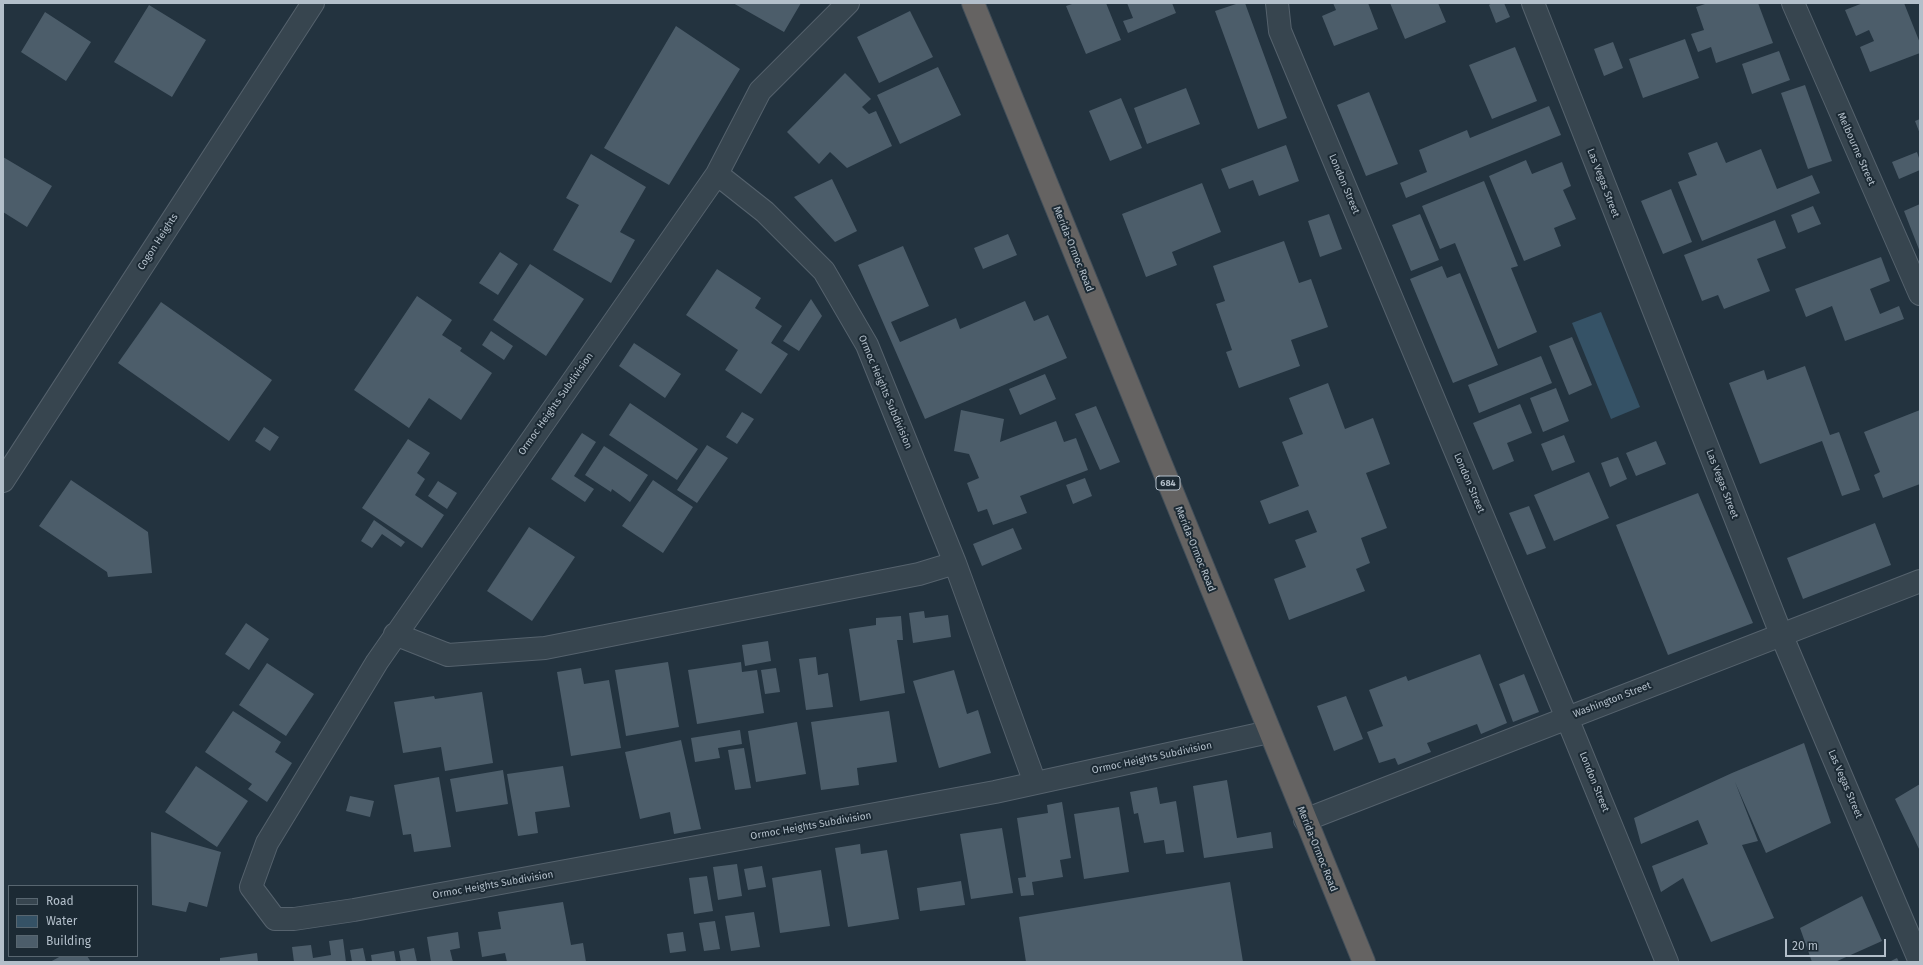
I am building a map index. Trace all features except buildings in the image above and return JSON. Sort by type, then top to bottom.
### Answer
[{"type":"highway","name":"Merida-Ormoc Road","points":[[972,3],[1364,962]]},
{"type":"street","name":"Cogon Heights","points":[[3,481],[314,3]]},
{"type":"street","name":"Ormoc Heights Subdivision","points":[[848,3],[760,91],[717,174],[395,634],[267,843],[251,887],[275,919],[354,910],[995,792],[1269,732]]},
{"type":"street","name":"London Street","points":[[1277,3],[1280,31],[1567,718],[1667,962]]},
{"type":"street","name":"Las Vegas Street","points":[[1532,3],[1781,634],[1920,962]]},
{"type":"street","name":"Melbourne Street","points":[[1792,3],[1920,294]]},
{"type":"street","name":"Ormoc Heights Subdivision","points":[[717,174],[765,212],[824,271],[867,345],[955,563],[1035,783]]},
{"type":"street","points":[[395,634],[448,656],[545,648],[919,574],[955,563]]},
{"type":"street","name":"Washington Street","points":[[1305,820],[1920,581]]},
{"type":"water","points":[[1601,312],[1640,407],[1611,419],[1572,323]]}]
